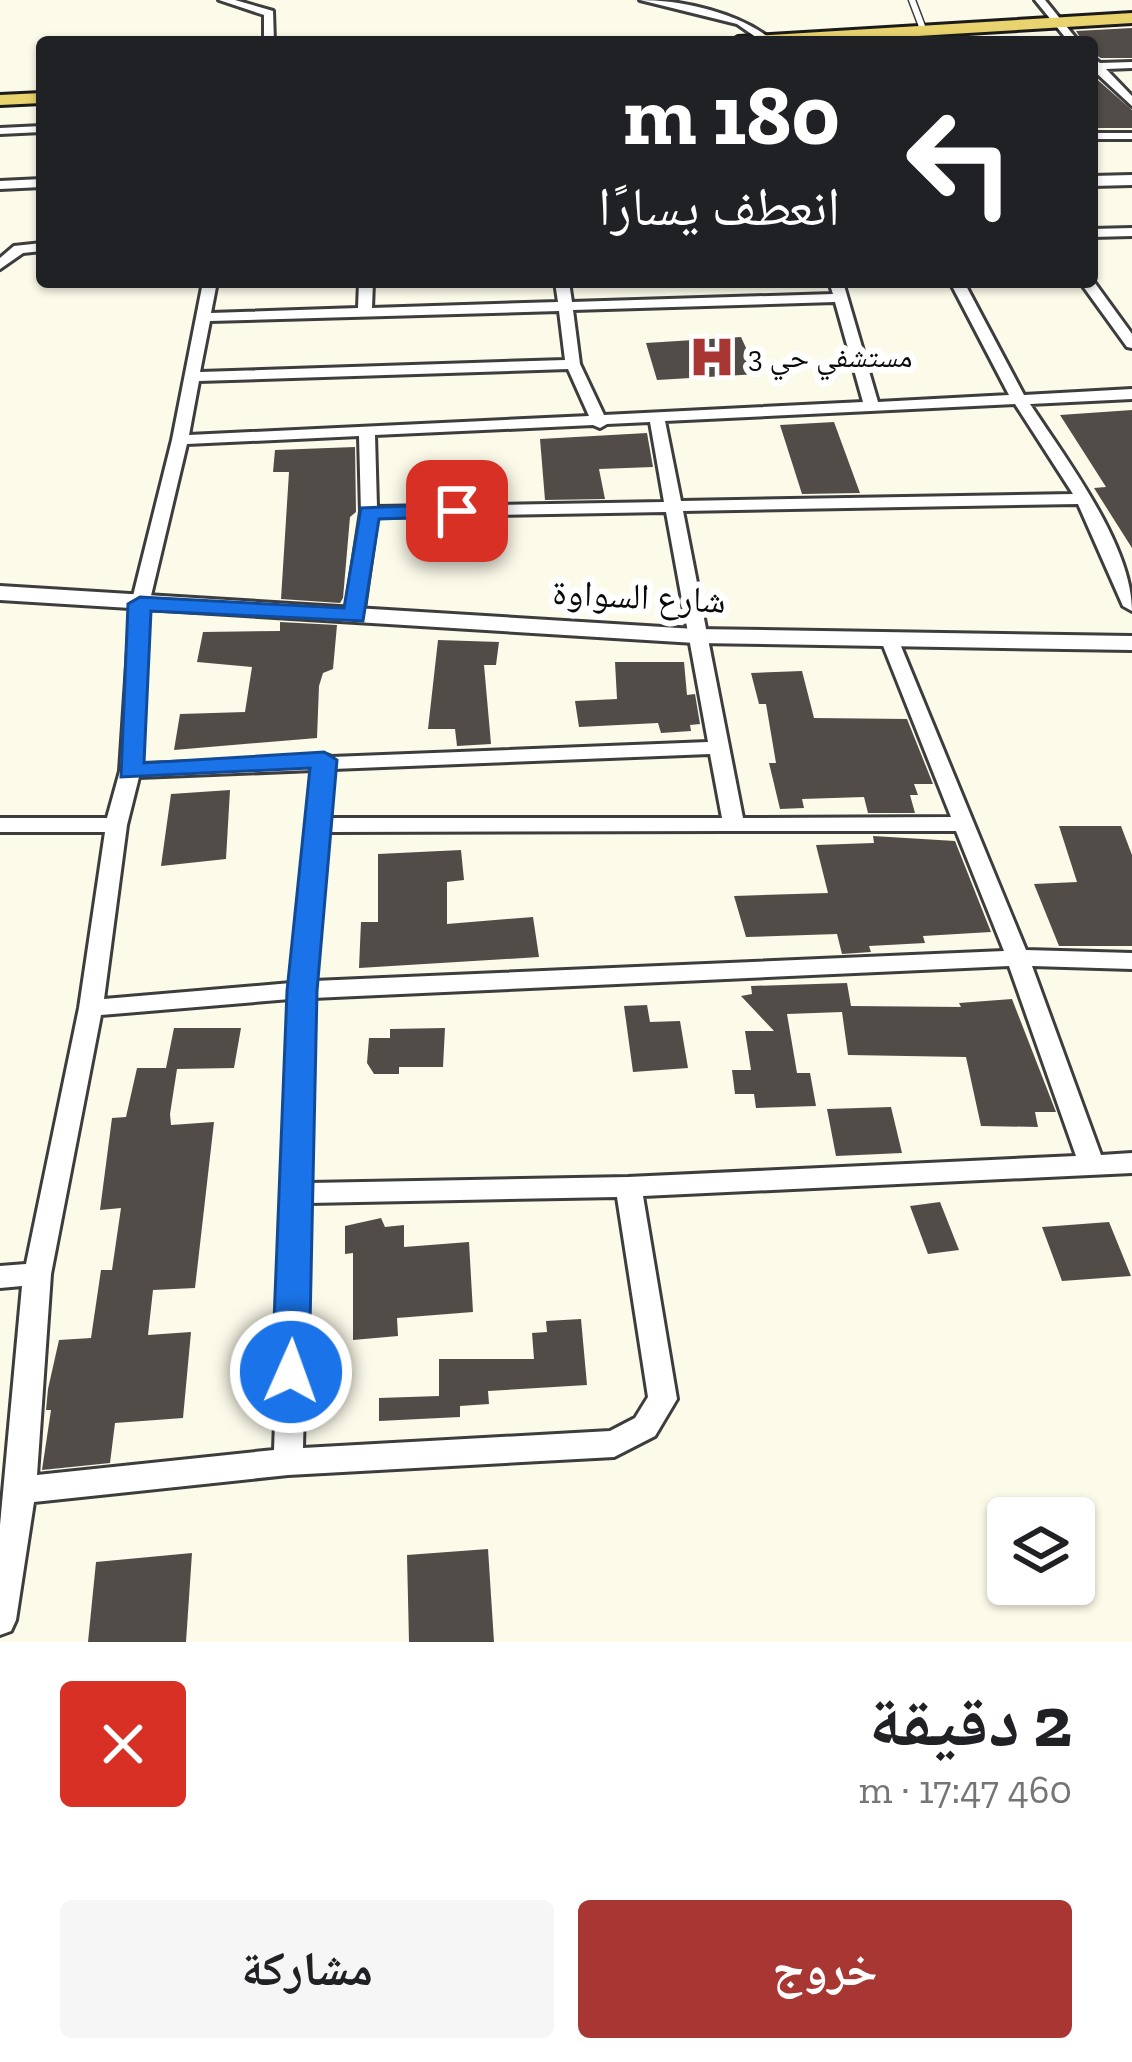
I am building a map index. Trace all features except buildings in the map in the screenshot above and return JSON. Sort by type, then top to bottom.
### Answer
[{"type":"main road","points":[[819,36],[1132,22]]},
{"type":"main road","points":[[916,36],[1055,24]]},
{"type":"main road","points":[[0,96],[36,94]]},
{"type":"street","points":[[224,0],[255,3],[269,14],[269,36]]},
{"type":"street","points":[[645,0],[740,22],[761,36]]},
{"type":"street","points":[[1040,0],[1068,36]]},
{"type":"street","points":[[1098,64],[1132,64]]},
{"type":"street","points":[[1098,68],[1132,103]]},
{"type":"street","points":[[0,131],[36,129]]},
{"type":"street","points":[[1098,136],[1132,136]]},
{"type":"street","points":[[1098,182],[1132,180]]},
{"type":"street","points":[[0,185],[36,183]]},
{"type":"street","points":[[1098,233],[1132,232]]},
{"type":"street","points":[[0,265],[19,249],[36,248]]},
{"type":"street","points":[[0,1620],[22,1490],[38,1274],[91,1008],[116,825],[130,772],[140,604],[180,440],[209,288]]},
{"type":"street","points":[[365,310],[366,288]]},
{"type":"street","points":[[564,288],[573,364],[600,423]]},
{"type":"street","points":[[960,288],[1019,399],[1084,500],[1132,606]]},
{"type":"street","points":[[1091,288],[1132,344]]},
{"type":"street","points":[[205,317],[839,290],[871,405]]},
{"type":"street","points":[[190,376],[573,364]]},
{"type":"street","points":[[180,440],[1132,394]]},
{"type":"street","points":[[656,419],[677,507],[695,636],[734,826]]},
{"type":"street","points":[[354,616],[369,512],[367,432]]},
{"type":"street","points":[[369,512],[1084,500]]},
{"type":"street","name":"شارع السواوة","points":[[0,593],[695,636],[891,643],[1132,643]]},
{"type":"street","points":[[891,643],[1018,958],[1092,1164]]},
{"type":"street","points":[[130,772],[324,760],[716,748]]},
{"type":"street","points":[[288,1462],[302,991],[324,760]]},
{"type":"street","points":[[320,825],[966,824]]},
{"type":"street","points":[[0,825],[116,825]]},
{"type":"street","points":[[91,1008],[302,991],[1018,958],[1132,961]]},
{"type":"street","points":[[295,1193],[628,1187],[1132,1163]]},
{"type":"street","points":[[22,1490],[288,1462],[614,1444],[645,1427],[664,1399],[628,1187]]},
{"type":"street","points":[[0,1276],[38,1274]]},
{"type":"lane","points":[[912,0],[923,28]]},
{"type":"place","name":"مستشفي حي 3","points":[[712,357]]},
{"type":"route","points":[[291,1372],[302,991],[324,760],[130,772],[140,604],[354,616],[369,512],[457,511]]}]
